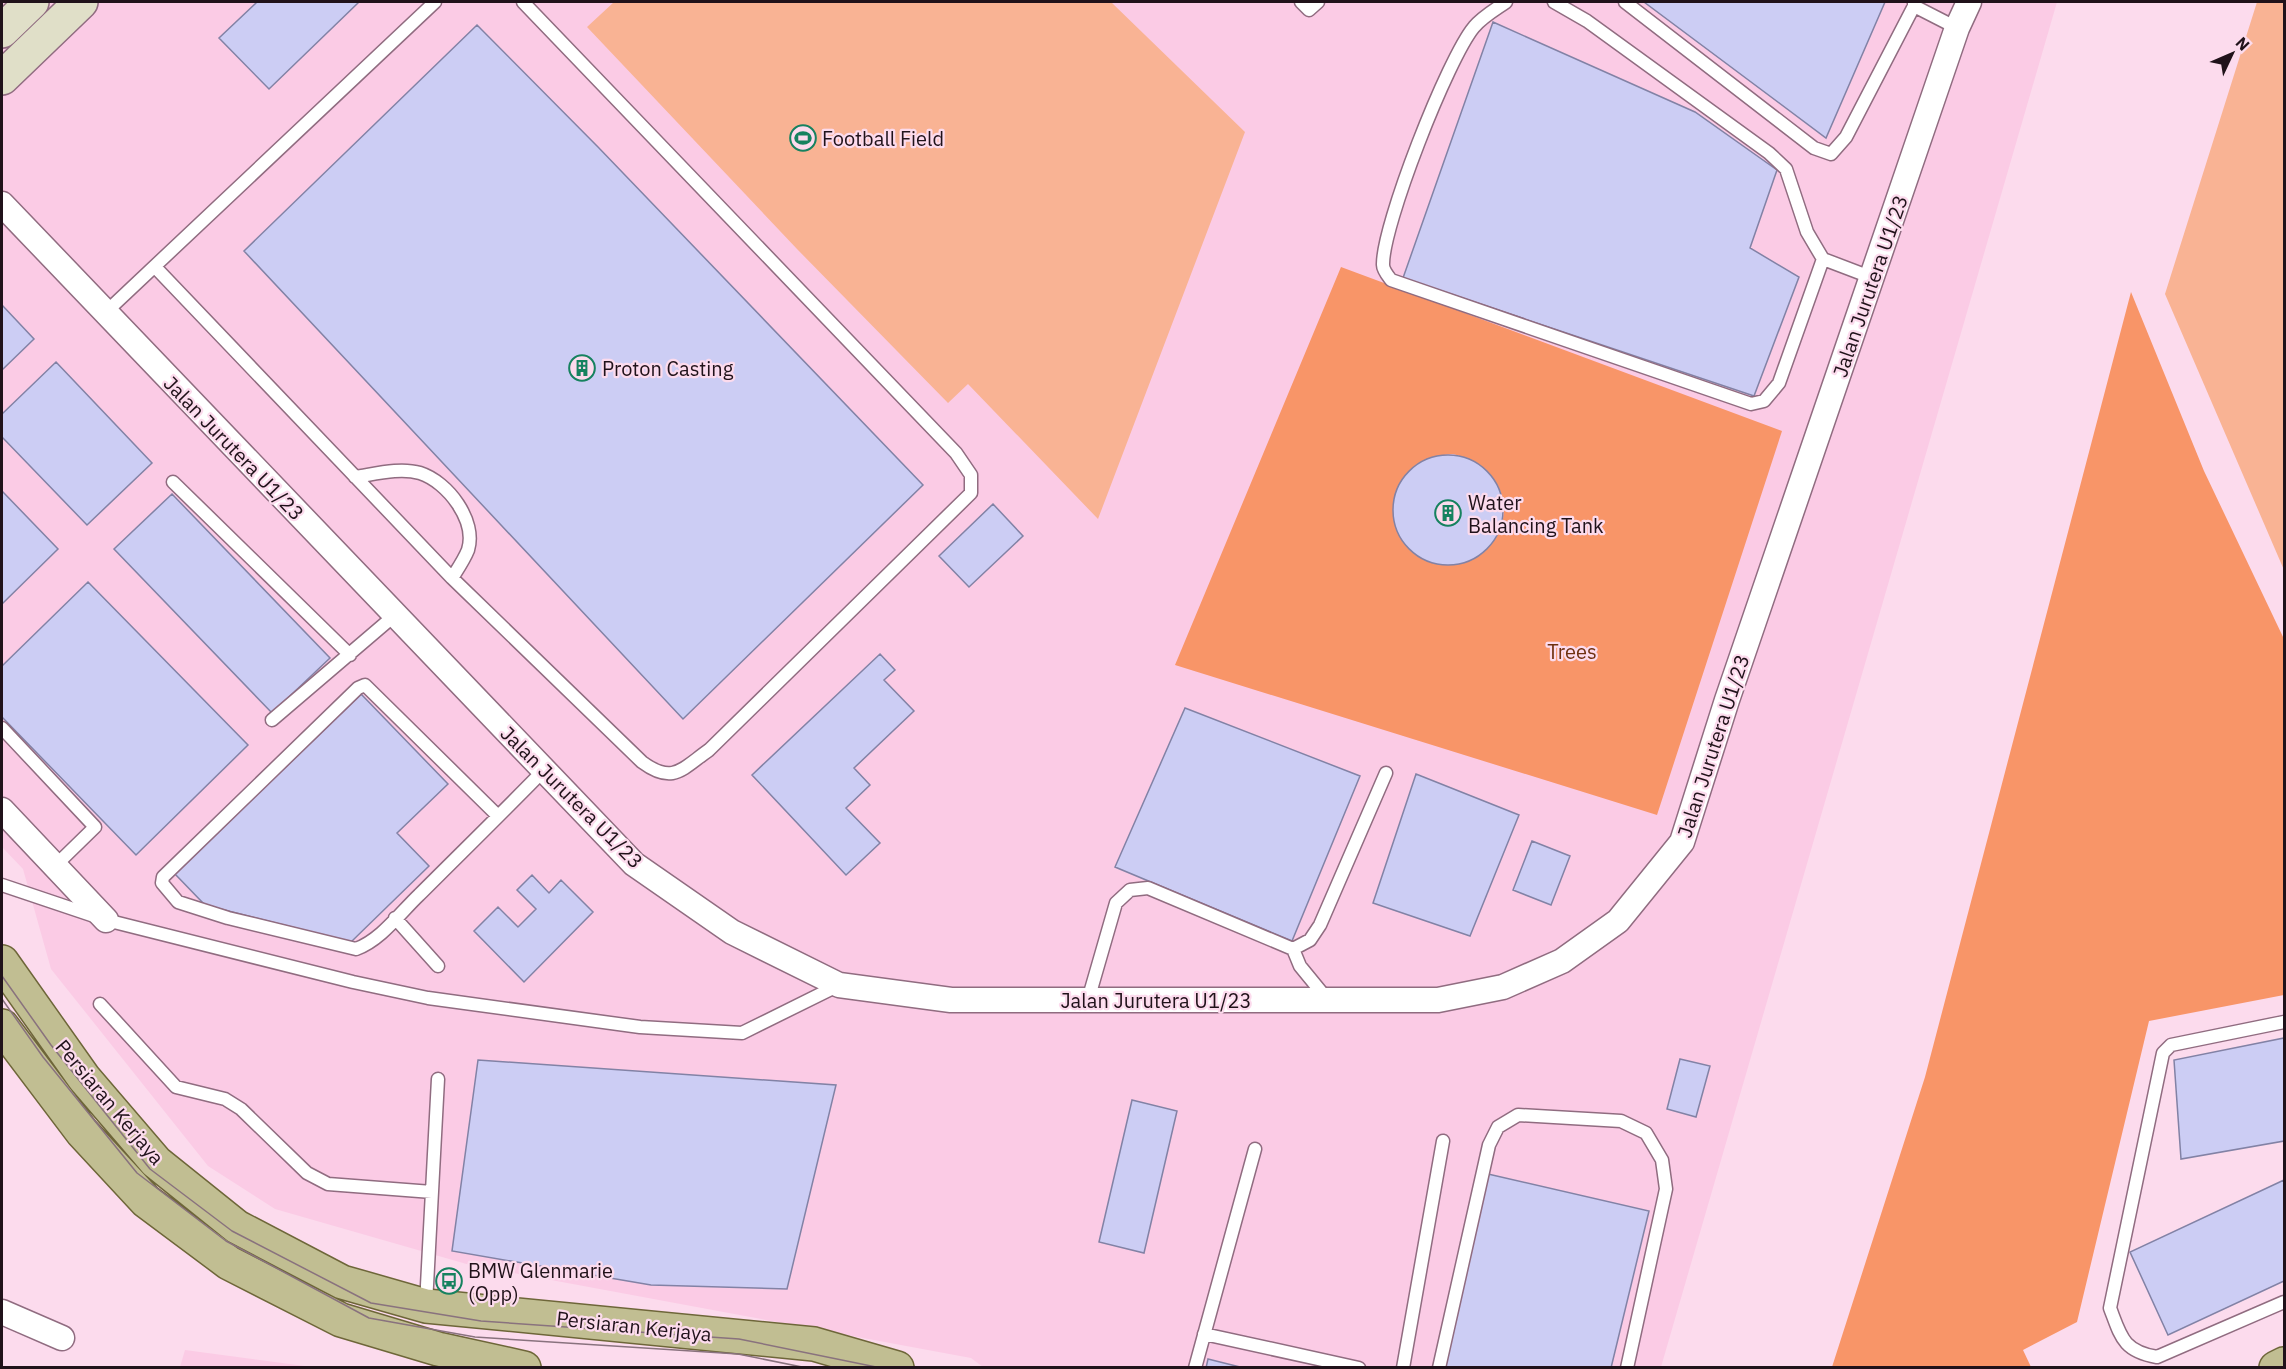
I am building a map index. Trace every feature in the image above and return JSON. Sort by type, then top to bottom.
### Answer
[{"type":"main road","name":"Persiaran Kerjaya","points":[[2,962],[84,1078],[156,1162],[237,1227],[342,1282],[426,1306],[814,1344],[897,1368]]},
{"type":"main road","name":"Persiaran Kerjaya","points":[[2,1026],[81,1132],[146,1201],[229,1263],[341,1320],[437,1354],[483,1364],[524,1368]]},
{"type":"main road","points":[[2276,1368],[2284,1364]]},
{"type":"street","points":[[2,31],[32,2]]},
{"type":"street","points":[[2,78],[81,2]]},
{"type":"street","name":"Jalan Jurutera U1/23","points":[[2,204],[634,864],[732,932],[838,985],[951,1000],[1438,1000],[1513,983],[1562,961],[1618,921],[1682,842],[1731,689],[1957,28],[1969,2]]},
{"type":"street","points":[[2,810],[106,920]]},
{"type":"street","points":[[2,1312],[62,1338]]},
{"type":"lane","points":[[105,313],[156,268],[435,2]]},
{"type":"lane","points":[[156,268],[452,578],[642,762],[657,773],[678,773],[709,750],[971,493],[971,475],[956,453],[523,2]]},
{"type":"lane","points":[[1301,2],[1309,10],[1318,2]]},
{"type":"lane","points":[[1506,2],[1474,27],[1450,71],[1410,164],[1384,248],[1383,268],[1391,280],[1750,404],[1764,401],[1779,383],[1824,259]]},
{"type":"lane","points":[[1554,2],[1587,21],[1769,153],[1786,170],[1807,232],[1824,259],[1873,278]]},
{"type":"lane","points":[[1625,2],[1814,148],[1830,154],[1846,137],[1914,4],[1957,28]]},
{"type":"lane","points":[[355,477],[402,471],[420,473],[436,481],[460,506],[470,534],[468,550],[452,578]]},
{"type":"lane","points":[[173,482],[350,656]]},
{"type":"lane","points":[[272,720],[350,656],[394,615]]},
{"type":"lane","points":[[498,816],[365,685],[358,688],[162,879],[178,902],[228,918],[356,949],[369,944],[498,816],[544,770]]},
{"type":"lane","points":[[2,728],[95,826],[55,866]]},
{"type":"lane","points":[[1293,949],[1310,940],[1320,925],[1386,773]]},
{"type":"lane","points":[[2,885],[106,920],[353,982],[418,995],[640,1027],[742,1032],[838,985]]},
{"type":"lane","points":[[1088,1000],[1116,903],[1130,890],[1148,888],[1293,949],[1300,966],[1328,1000]]},
{"type":"lane","points":[[395,918],[438,966]]},
{"type":"lane","points":[[100,1004],[176,1087],[225,1100],[241,1109],[307,1173],[328,1184],[432,1192]]},
{"type":"lane","points":[[2284,1022],[2171,1045],[2163,1053],[2110,1308],[2122,1341],[2140,1353],[2157,1357],[2284,1302]]},
{"type":"lane","points":[[426,1306],[438,1079]]},
{"type":"lane","points":[[1439,1368],[1489,1145],[1498,1127],[1518,1115],[1622,1121],[1647,1133],[1662,1160],[1666,1189],[1628,1368]]},
{"type":"lane","points":[[1403,1368],[1443,1141]]},
{"type":"lane","points":[[1195,1368],[1255,1149]]},
{"type":"lane","points":[[1204,1335],[1359,1368]]},
{"type":"shaded area","points":[[2,2],[2057,2],[1661,1367],[983,1367],[971,1358],[470,1265],[275,1209],[208,1166],[51,969],[23,869],[2,847]]},
{"type":"shaded area","points":[[614,2],[1111,2],[1245,132],[1098,519],[968,384],[948,403],[797,249],[587,27]]},
{"type":"shaded area","points":[[2257,2],[2284,2],[2284,570],[2165,294]]},
{"type":"shaded area","points":[[185,1350],[312,1367],[180,1367]]},
{"type":"green space","name":"Trees","points":[[1341,267],[1782,431],[1657,815],[1175,665]],"holes":[[[1453,454],[1469,460],[1493,478],[1504,503],[1503,518],[1498,532],[1489,547],[1482,553],[1457,564],[1433,563],[1414,553],[1401,536],[1394,516],[1396,495],[1405,475],[1424,461]]]},
{"type":"green space","points":[[2131,292],[2204,471],[2284,639],[2284,995],[2149,1021],[2077,1322],[2023,1350],[2031,1367],[1832,1367],[1925,1077]]},
{"type":"building","points":[[257,2],[359,2],[269,89],[219,38]]},
{"type":"building","points":[[1644,2],[1885,2],[1826,138]]},
{"type":"building","points":[[1493,22],[1695,112],[1777,170],[1750,248],[1799,277],[1754,396],[1403,278]]},
{"type":"building","name":"Proton Casting","points":[[477,25],[598,147],[923,485],[683,719],[244,251]]},
{"type":"building","points":[[2,305],[34,339],[2,370]]},
{"type":"building","points":[[56,362],[152,463],[87,525],[2,437],[2,414]]},
{"type":"building","name":"Water Balancing Tank","points":[[1448,455],[1469,459],[1487,471],[1499,489],[1503,510],[1499,531],[1487,549],[1469,561],[1448,565],[1427,561],[1409,549],[1397,531],[1393,510],[1397,489],[1409,471],[1427,459]]},
{"type":"building","points":[[2,491],[58,549],[2,604]]},
{"type":"building","points":[[172,494],[330,658],[272,713],[114,549]]},
{"type":"building","points":[[993,504],[1023,536],[969,587],[939,556]]},
{"type":"building","points":[[88,582],[248,745],[136,855],[2,717],[2,666]]},
{"type":"building","points":[[880,654],[895,670],[884,680],[914,711],[854,768],[870,785],[846,808],[880,843],[846,875],[752,775]]},
{"type":"building","points":[[361,694],[448,784],[397,833],[429,866],[351,942],[205,905],[175,874]]},
{"type":"building","points":[[1185,708],[1360,776],[1292,941],[1115,867]]},
{"type":"building","points":[[1416,774],[1519,815],[1470,936],[1373,903]]},
{"type":"building","points":[[1532,841],[1570,856],[1551,905],[1513,890]]},
{"type":"building","points":[[532,875],[549,893],[561,880],[593,912],[524,982],[474,931],[498,907],[518,927],[536,909],[517,890]]},
{"type":"building","points":[[2284,1038],[2284,1141],[2181,1159],[2174,1060]]},
{"type":"building","points":[[1680,1059],[1710,1066],[1696,1117],[1667,1109]]},
{"type":"building","points":[[478,1060],[836,1085],[787,1289],[651,1285],[452,1251]]},
{"type":"building","points":[[1132,1100],[1177,1111],[1144,1253],[1099,1242]]},
{"type":"building","points":[[1488,1174],[1649,1211],[1611,1368],[1445,1368]]},
{"type":"building","points":[[2284,1180],[2284,1281],[2168,1335],[2130,1252]]},
{"type":"building","points":[[1208,1359],[1244,1368],[1206,1368]]},
{"type":"tram line","points":[[2,976],[51,1045],[150,1169],[232,1231],[371,1303],[481,1321],[739,1339],[881,1368]]},
{"type":"tram line","points":[[2,999],[43,1057],[137,1173],[226,1241],[369,1318],[475,1337],[738,1354],[807,1368]]},
{"type":"place","name":"Football Field","points":[[803,138]]},
{"type":"place","name":"Proton Casting","points":[[582,368]]},
{"type":"place","name":"Water Balancing Tank","points":[[1448,513]]},
{"type":"place","name":"BMW Glenmarie (Opp)","points":[[449,1281]]}]
